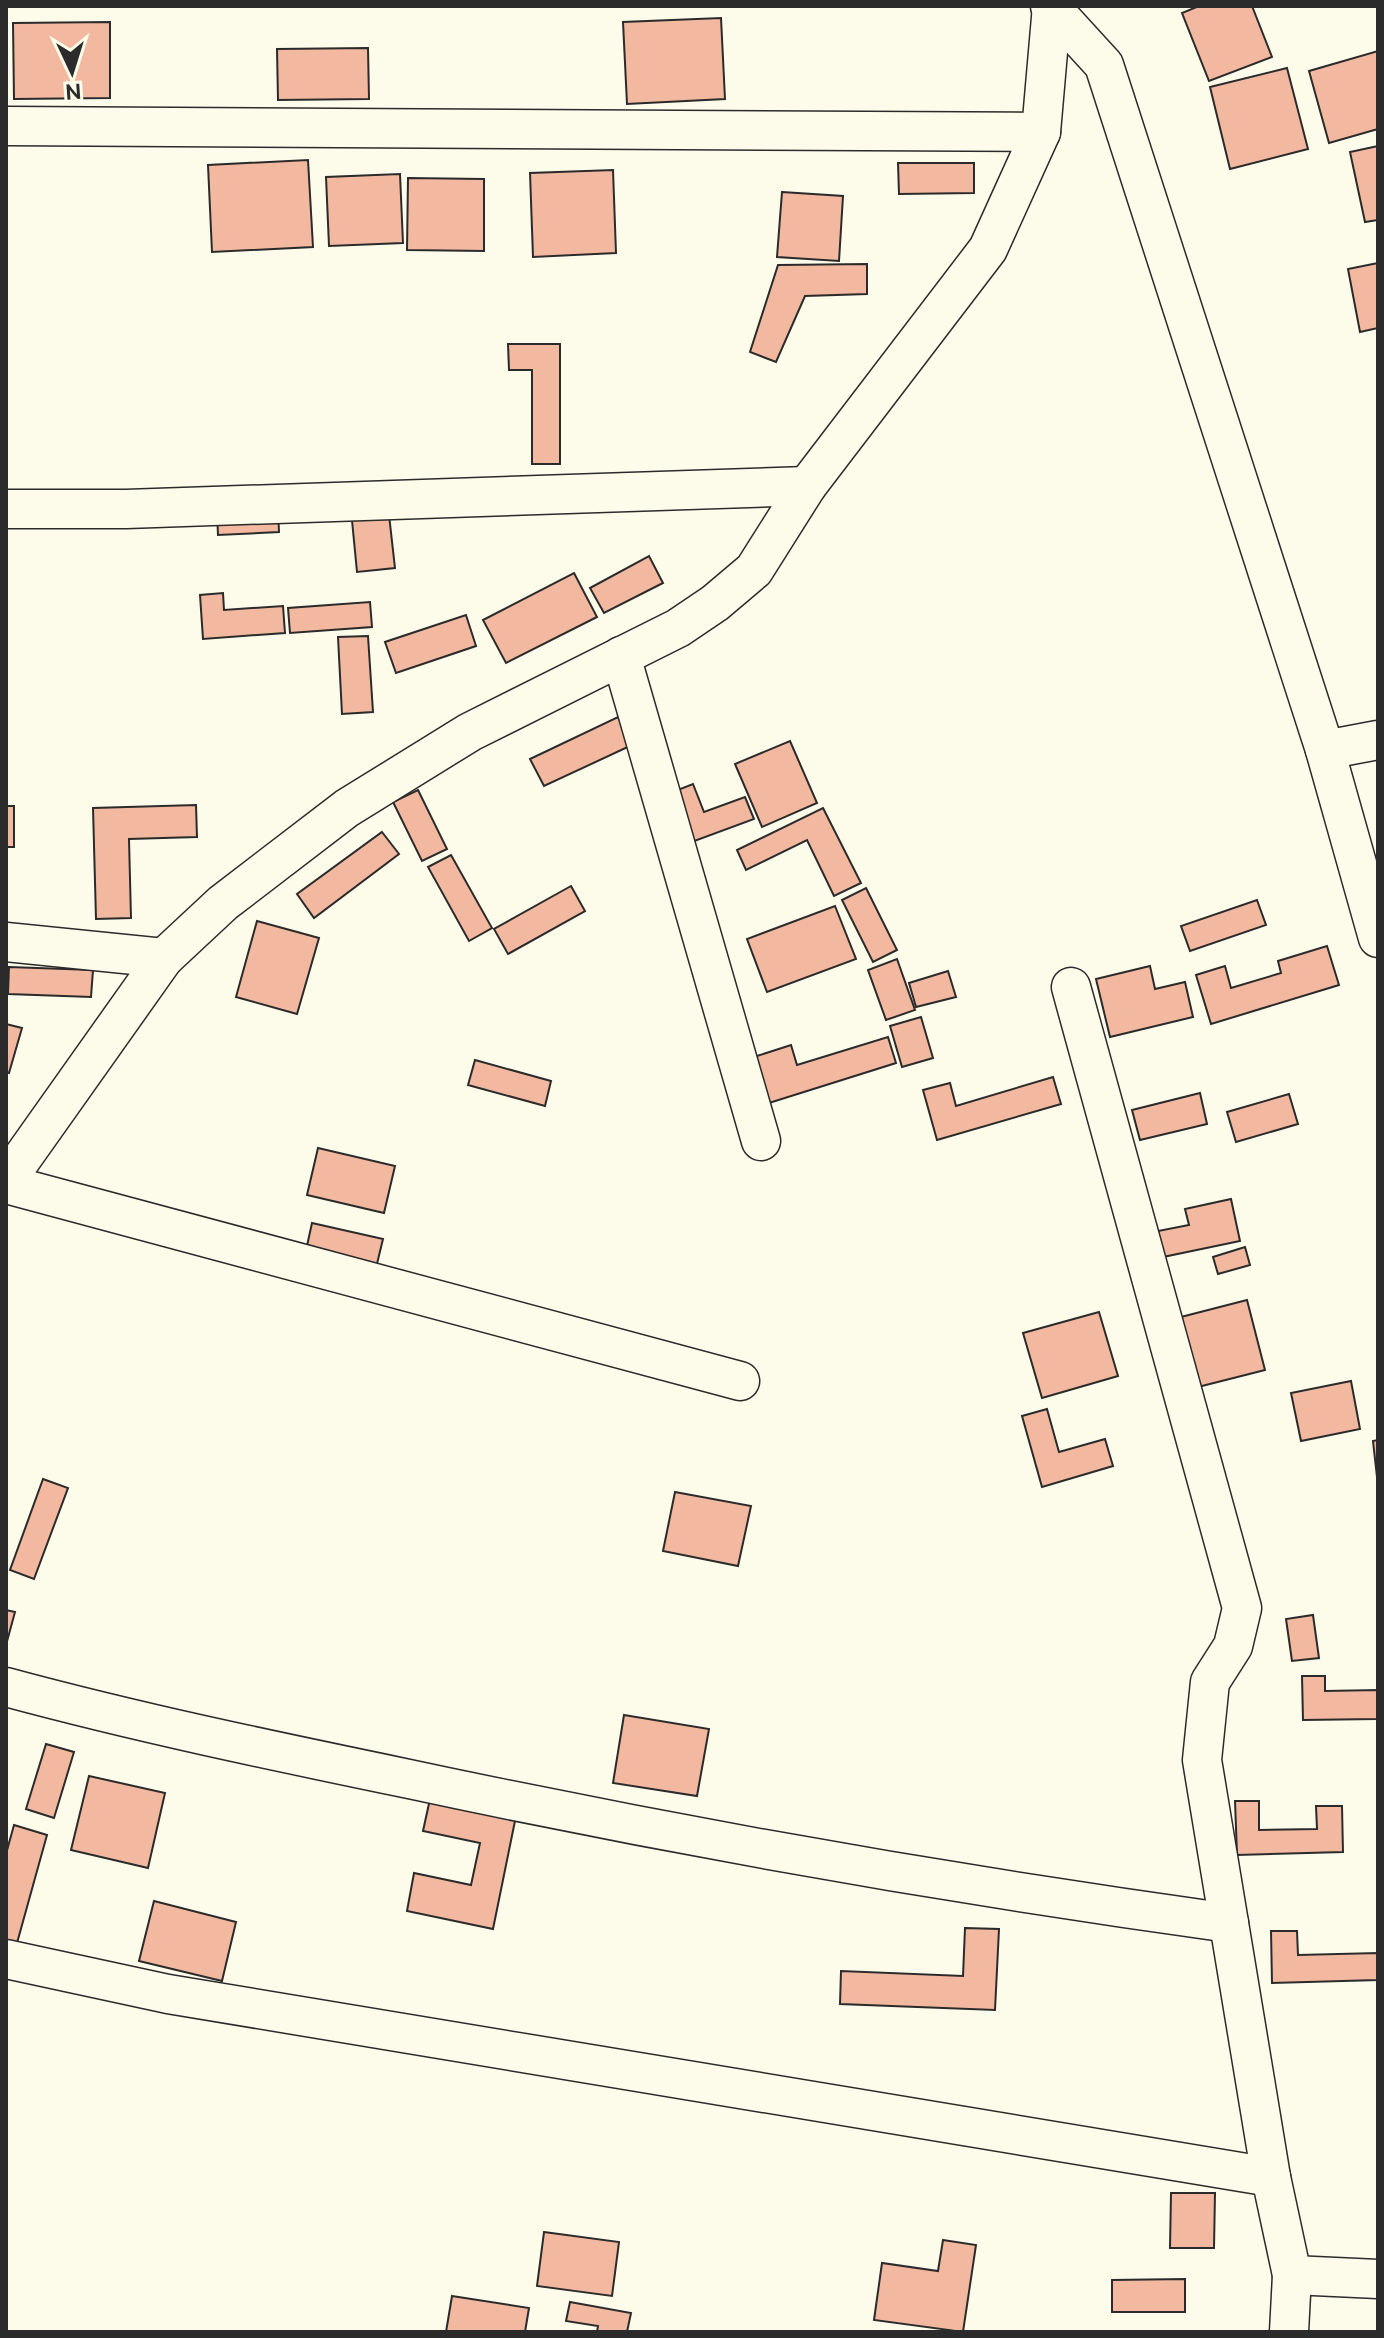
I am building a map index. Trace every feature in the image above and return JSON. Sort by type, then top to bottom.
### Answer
[{"type":"street","points":[[740,1381],[6,1183],[164,958],[223,903],[347,808],[470,732],[691,620],[754,570],[807,486],[988,249],[1041,132],[1051,6]]},
{"type":"street","points":[[1051,6],[1104,65],[1325,750],[1378,938]]},
{"type":"street","points":[[6,126],[1041,132]]},
{"type":"street","points":[[6,509],[142,508],[807,486]]},
{"type":"street","points":[[621,656],[761,1141]]},
{"type":"street","points":[[1325,750],[1378,740]]},
{"type":"street","points":[[6,942],[164,958]]},
{"type":"street","points":[[1071,987],[1242,1608],[1233,1646],[1210,1682],[1202,1760],[1271,2177],[1292,2275],[1289,2332]]},
{"type":"street","points":[[6,1687],[132,1721],[549,1809],[1029,1895],[1229,1923]]},
{"type":"street","points":[[6,1959],[168,1994],[1271,2177]]},
{"type":"street","points":[[1292,2275],[1378,2279]]},
{"type":"building","points":[[1199,6],[1252,6],[1272,57],[1209,81],[1182,13]]},
{"type":"building","points":[[721,18],[725,99],[627,104],[623,22]]},
{"type":"building","points":[[110,22],[110,98],[14,99],[13,23]]},
{"type":"building","points":[[368,48],[369,99],[278,100],[277,49]]},
{"type":"building","points":[[1378,51],[1378,129],[1329,143],[1309,71]]},
{"type":"building","points":[[1287,68],[1308,149],[1230,169],[1210,87]]},
{"type":"building","points":[[1378,146],[1378,220],[1365,222],[1350,152]]},
{"type":"building","points":[[308,160],[313,247],[212,252],[208,165]]},
{"type":"building","points":[[898,163],[974,163],[974,193],[899,194]]},
{"type":"building","points":[[613,170],[616,253],[533,257],[530,173]]},
{"type":"building","points":[[400,174],[403,243],[329,246],[326,177]]},
{"type":"building","points":[[408,178],[484,179],[484,251],[407,250]]},
{"type":"building","points":[[782,192],[843,196],[839,261],[777,257]]},
{"type":"building","points":[[1378,263],[1378,328],[1360,332],[1348,269]]},
{"type":"building","points":[[867,264],[867,294],[805,296],[776,362],[750,352],[778,265]]},
{"type":"building","points":[[508,344],[560,344],[560,464],[532,464],[532,370],[509,370]]},
{"type":"building","points":[[388,506],[395,568],[357,572],[351,510]]},
{"type":"building","points":[[278,508],[279,532],[218,535],[217,512]]},
{"type":"building","points":[[649,556],[663,583],[604,613],[590,588]]},
{"type":"building","points":[[574,573],[597,617],[506,663],[483,620]]},
{"type":"building","points":[[223,593],[224,610],[283,606],[285,633],[203,639],[200,595]]},
{"type":"building","points":[[370,602],[372,627],[290,633],[288,608]]},
{"type":"building","points":[[466,615],[476,646],[396,673],[385,642]]},
{"type":"building","points":[[368,636],[373,712],[342,714],[338,637]]},
{"type":"building","points":[[618,717],[632,745],[544,786],[530,759]]},
{"type":"building","points":[[790,741],[817,803],[762,827],[735,764]]},
{"type":"building","points":[[693,784],[704,812],[745,797],[754,819],[689,843],[670,793]]},
{"type":"building","points":[[418,790],[447,849],[422,861],[393,802]]},
{"type":"building","points":[[196,805],[197,837],[129,839],[131,918],[96,919],[93,808]]},
{"type":"building","points":[[6,806],[14,806],[14,847],[6,847]]},
{"type":"building","points":[[823,808],[861,883],[834,896],[807,840],[746,870],[737,850]]},
{"type":"building","points":[[382,832],[399,854],[314,918],[297,894]]},
{"type":"building","points":[[451,855],[492,928],[469,941],[428,867]]},
{"type":"building","points":[[571,886],[585,911],[508,954],[494,929]]},
{"type":"building","points":[[866,888],[897,950],[873,962],[842,900]]},
{"type":"building","points":[[1257,900],[1266,925],[1190,951],[1181,926]]},
{"type":"building","points":[[835,906],[856,959],[767,992],[747,939]]},
{"type":"building","points":[[257,921],[319,938],[297,1014],[236,997]]},
{"type":"building","points":[[1327,946],[1339,985],[1211,1024],[1196,975],[1225,966],[1231,988],[1281,973],[1278,961]]},
{"type":"building","points":[[897,959],[915,1010],[886,1020],[868,970]]},
{"type":"building","points":[[1150,966],[1155,989],[1185,982],[1193,1017],[1110,1037],[1096,979]]},
{"type":"building","points":[[9,967],[93,970],[91,997],[8,994]]},
{"type":"building","points":[[948,971],[956,997],[916,1007],[909,983]]},
{"type":"building","points":[[921,1017],[933,1058],[902,1067],[890,1026]]},
{"type":"building","points":[[6,1024],[22,1028],[9,1073],[6,1072]]},
{"type":"building","points":[[888,1037],[896,1063],[769,1103],[754,1057],[791,1045],[797,1065]]},
{"type":"building","points":[[475,1060],[551,1081],[545,1106],[468,1085]]},
{"type":"building","points":[[1053,1077],[1061,1104],[937,1140],[923,1090],[950,1083],[956,1106]]},
{"type":"building","points":[[1200,1093],[1207,1124],[1140,1140],[1132,1110]]},
{"type":"building","points":[[1289,1094],[1298,1124],[1236,1142],[1227,1112]]},
{"type":"building","points":[[318,1148],[395,1166],[384,1213],[307,1195]]},
{"type":"building","points":[[1231,1199],[1240,1241],[1163,1257],[1158,1231],[1189,1225],[1185,1209]]},
{"type":"building","points":[[312,1223],[383,1239],[375,1272],[305,1255]]},
{"type":"building","points":[[1245,1247],[1250,1265],[1218,1274],[1213,1257]]},
{"type":"building","points":[[1247,1300],[1265,1370],[1194,1388],[1177,1318]]},
{"type":"building","points":[[1099,1312],[1118,1376],[1042,1398],[1023,1333]]},
{"type":"building","points":[[1351,1381],[1360,1429],[1301,1441],[1291,1393]]},
{"type":"building","points":[[1047,1409],[1059,1452],[1105,1439],[1113,1466],[1042,1487],[1022,1416]]},
{"type":"building","points":[[1378,1440],[1378,1477],[1377,1477],[1373,1441]]},
{"type":"building","points":[[43,1479],[68,1488],[34,1579],[10,1570]]},
{"type":"building","points":[[675,1492],[751,1506],[738,1566],[663,1551]]},
{"type":"building","points":[[6,1610],[15,1612],[6,1645]]},
{"type":"building","points":[[1313,1615],[1319,1658],[1292,1661],[1286,1619]]},
{"type":"building","points":[[1302,1676],[1325,1676],[1325,1691],[1378,1690],[1378,1719],[1303,1720]]},
{"type":"building","points":[[624,1715],[709,1729],[697,1796],[613,1783]]},
{"type":"building","points":[[46,1744],[74,1752],[54,1818],[26,1809]]},
{"type":"building","points":[[89,1776],[165,1793],[148,1868],[71,1850]]},
{"type":"building","points":[[430,1799],[516,1816],[493,1929],[407,1911],[414,1873],[471,1885],[480,1843],[423,1831]]},
{"type":"building","points":[[1235,1801],[1259,1801],[1259,1830],[1317,1829],[1316,1806],[1342,1806],[1343,1852],[1237,1855]]},
{"type":"building","points":[[14,1825],[47,1835],[17,1943],[6,1940],[6,1854]]},
{"type":"building","points":[[154,1901],[236,1922],[222,1981],[139,1961]]},
{"type":"building","points":[[965,1928],[999,1929],[995,2010],[840,2004],[841,1971],[963,1976]]},
{"type":"building","points":[[1271,1931],[1297,1931],[1298,1955],[1378,1953],[1378,1980],[1272,1983]]},
{"type":"building","points":[[1171,2193],[1215,2193],[1214,2248],[1170,2248]]},
{"type":"building","points":[[544,2232],[619,2242],[612,2296],[537,2286]]},
{"type":"building","points":[[943,2240],[976,2245],[963,2332],[874,2320],[882,2263],[938,2271]]},
{"type":"building","points":[[1185,2279],[1185,2312],[1112,2312],[1112,2280]]},
{"type":"building","points":[[452,2296],[529,2308],[525,2332],[446,2332]]},
{"type":"building","points":[[570,2302],[631,2313],[627,2332],[597,2332],[598,2326],[566,2321]]}]
